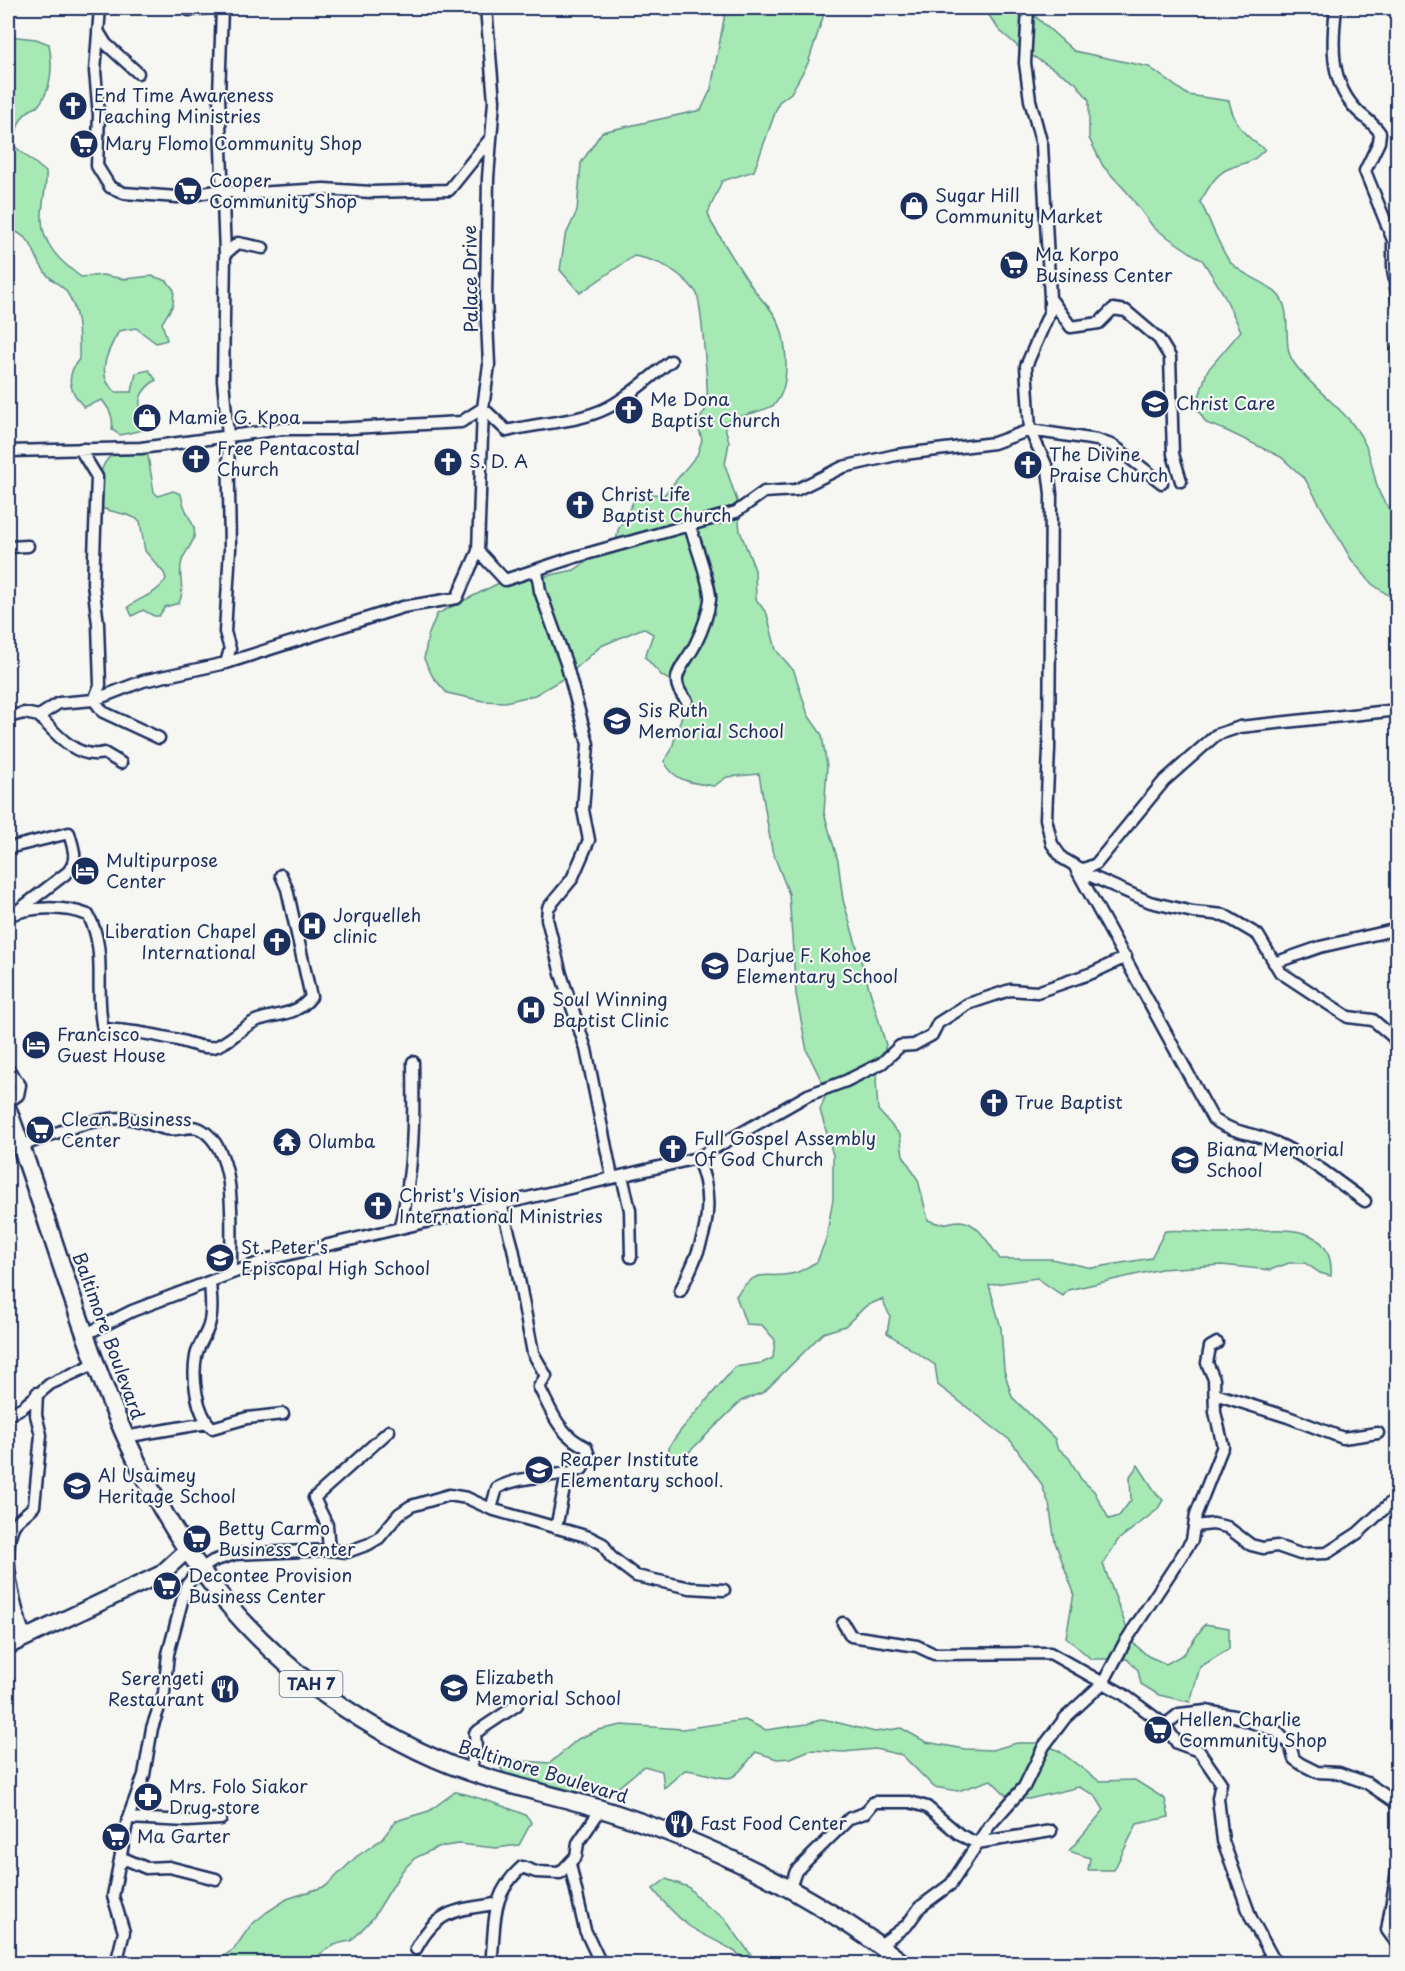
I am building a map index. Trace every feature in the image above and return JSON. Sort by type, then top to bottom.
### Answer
[{"type":"highway","name":"Baltimore Boulevard","points":[[8,1110],[86,1334],[94,1364],[124,1437],[158,1505],[199,1570],[242,1622],[290,1668],[361,1720],[411,1747],[470,1772],[601,1809],[716,1852],[828,1911],[880,1945],[903,1964]]},
{"type":"main road","points":[[8,1646],[23,1632],[161,1574],[186,1551]]},
{"type":"street","points":[[100,8],[95,71],[99,115],[97,166],[110,187],[124,193],[177,197],[223,189],[239,194],[324,189],[371,192],[449,190],[490,139]]},
{"type":"street","points":[[187,8],[189,10],[207,8]]},
{"type":"street","points":[[222,8],[219,96],[225,254],[223,380],[228,436],[230,549],[225,632],[230,649],[226,663]]},
{"type":"street","name":"Palace Drive","points":[[478,551],[483,408],[489,365],[486,298],[490,139],[495,101],[486,8]]},
{"type":"street","points":[[1028,8],[1027,81],[1042,146],[1050,298],[1050,311],[1026,366],[1030,430],[1048,469],[1052,494],[1046,819],[1052,844],[1062,858],[1079,867],[1086,874],[1150,902],[1193,912],[1224,915],[1258,935],[1280,972],[1313,992],[1328,1006],[1348,1017],[1373,1020],[1393,1037],[1398,1047]]},
{"type":"street","points":[[1336,8],[1334,57],[1339,85],[1354,107],[1380,133],[1379,142],[1365,171],[1393,240],[1393,269],[1398,302]]},
{"type":"street","points":[[98,31],[106,44],[138,73]]},
{"type":"street","points":[[225,254],[238,243],[263,248]]},
{"type":"street","points":[[1050,298],[1071,327],[1099,323],[1113,309],[1126,311],[1159,339],[1170,357],[1173,454],[1181,481]]},
{"type":"street","points":[[8,451],[149,447],[282,429],[333,429],[461,422],[483,408],[507,431],[537,423],[572,419],[608,408],[671,361]]},
{"type":"street","points":[[39,716],[59,703],[94,700],[143,681],[226,663],[403,607],[457,598],[478,551],[506,580],[572,558],[736,512],[764,492],[796,490],[843,467],[896,455],[994,443],[1030,430],[1097,440],[1114,446],[1162,483]]},
{"type":"street","points":[[94,700],[100,685],[98,624],[93,583],[97,477],[80,449],[107,449]]},
{"type":"street","points":[[687,701],[678,692],[676,681],[680,666],[696,643],[711,598],[689,524]]},
{"type":"street","points":[[8,547],[28,546]]},
{"type":"street","points":[[537,571],[540,591],[566,663],[588,744],[588,773],[583,810],[589,840],[572,879],[548,908],[547,920],[561,974],[586,1049],[617,1176],[630,1210],[631,1257]]},
{"type":"street","points":[[94,700],[103,711],[159,738]]},
{"type":"street","points":[[1079,867],[1096,864],[1164,781],[1216,735],[1240,728],[1398,710]]},
{"type":"street","points":[[8,717],[24,713],[39,716],[64,743],[94,756],[104,753],[121,763]]},
{"type":"street","points":[[8,848],[69,833],[75,853],[74,864],[68,872],[10,915]]},
{"type":"street","points":[[1079,867],[1161,1027],[1213,1119],[1231,1130],[1273,1141],[1297,1153],[1365,1201]]},
{"type":"street","points":[[10,915],[54,908],[71,909],[88,915],[99,939],[98,996],[103,1029],[119,1029],[172,1038],[196,1046],[214,1047],[256,1020],[291,1013],[303,1007],[311,997],[287,889],[281,875]]},
{"type":"street","points":[[1274,963],[1320,947],[1398,929]]},
{"type":"street","points":[[86,1334],[132,1311],[210,1283],[231,1272],[306,1248],[696,1158],[808,1095],[846,1081],[882,1063],[900,1046],[914,1044],[932,1035],[938,1023],[968,1004],[1010,990],[1036,992],[1092,973],[1126,957]]},
{"type":"street","points":[[400,1226],[408,1195],[415,1121],[412,1062]]},
{"type":"street","points":[[8,1069],[20,1085],[18,1095],[8,1102]]},
{"type":"street","points":[[21,1146],[77,1125],[124,1118],[169,1130],[192,1127],[202,1130],[222,1158],[228,1177],[233,1211],[231,1272]]},
{"type":"street","points":[[680,1291],[702,1238],[709,1201],[704,1174],[696,1158]]},
{"type":"street","points":[[491,1509],[497,1488],[508,1482],[567,1474],[582,1469],[589,1456],[586,1447],[570,1440],[554,1418],[539,1387],[546,1376],[533,1353],[513,1248],[501,1204]]},
{"type":"street","points":[[210,1283],[212,1300],[209,1326],[196,1356],[195,1378],[201,1411],[207,1423],[212,1428],[247,1418],[283,1414]]},
{"type":"street","points":[[880,1945],[907,1925],[920,1907],[951,1884],[977,1843],[1024,1786],[1044,1746],[1065,1718],[1103,1683],[1125,1642],[1192,1540],[1198,1506],[1223,1446],[1215,1412],[1214,1379],[1207,1363],[1210,1347],[1217,1343]]},
{"type":"street","points":[[8,1415],[23,1407],[50,1384],[94,1364]]},
{"type":"street","points":[[8,1638],[23,1632],[9,1550],[15,1523],[34,1506],[41,1435],[36,1415],[37,1393]]},
{"type":"street","points":[[1215,1394],[1288,1417],[1343,1438],[1378,1433]]},
{"type":"street","points":[[124,1437],[207,1423]]},
{"type":"street","points":[[330,1550],[327,1526],[314,1498],[389,1431]]},
{"type":"street","points":[[556,1528],[567,1474]]},
{"type":"street","points":[[116,1964],[124,1932],[113,1896],[128,1818],[144,1775],[152,1728],[164,1693],[168,1654],[186,1586],[199,1570],[213,1561],[235,1554],[330,1550],[347,1552],[379,1538],[399,1514],[429,1499],[449,1495],[467,1498],[491,1509],[590,1537],[603,1544],[611,1557],[636,1576],[679,1587],[724,1590]]},
{"type":"street","points":[[1194,1526],[1214,1524],[1227,1527],[1251,1545],[1263,1548],[1277,1546],[1300,1554],[1327,1553],[1358,1533],[1398,1496]]},
{"type":"street","points":[[843,1623],[851,1636],[917,1646],[934,1654],[1050,1653],[1103,1683],[1165,1725],[1177,1743],[1199,1751],[1221,1784],[1218,1798],[1224,1841],[1251,1918],[1274,1960],[1261,1964]]},
{"type":"street","points":[[470,1772],[476,1749],[475,1733],[517,1705]]},
{"type":"street","points":[[1165,1725],[1179,1714],[1206,1712],[1234,1716],[1276,1731],[1290,1745],[1294,1759],[1301,1764],[1317,1772],[1339,1773],[1367,1783],[1398,1804]]},
{"type":"street","points":[[789,1890],[796,1871],[850,1818],[865,1813],[874,1802],[910,1802],[927,1807],[960,1835],[977,1843],[1051,1831]]},
{"type":"street","points":[[491,1964],[495,1904],[508,1879],[522,1867],[536,1872],[560,1873],[576,1856],[578,1843],[601,1809]]},
{"type":"street","points":[[128,1818],[187,1821],[221,1819]]},
{"type":"street","points":[[120,1864],[125,1858],[146,1868],[169,1867],[216,1879]]},
{"type":"street","points":[[570,1864],[585,1930],[601,1964]]},
{"type":"street","points":[[1398,1866],[1387,1930],[1398,1945]]},
{"type":"street","points":[[416,1949],[427,1929],[450,1912],[495,1904]]},
{"type":"green space","points":[[726,8],[826,8],[808,63],[791,93],[779,102],[754,171],[722,181],[708,213],[711,222],[738,266],[775,316],[785,348],[786,360],[784,385],[775,404],[724,423],[729,442],[725,465],[737,501],[740,531],[755,570],[756,599],[767,614],[776,650],[794,671],[808,715],[822,735],[827,767],[824,813],[838,861],[843,900],[886,1045],[876,1080],[878,1110],[900,1135],[903,1155],[918,1180],[928,1220],[943,1224],[960,1221],[973,1225],[1000,1259],[1051,1259],[1092,1268],[1151,1258],[1165,1231],[1217,1233],[1293,1231],[1309,1235],[1321,1243],[1329,1256],[1331,1276],[1320,1273],[1305,1263],[1289,1263],[1270,1270],[1222,1265],[1161,1269],[1068,1290],[1063,1296],[1037,1278],[989,1285],[1001,1328],[1004,1370],[1012,1397],[1055,1439],[1057,1447],[1069,1458],[1081,1479],[1094,1491],[1109,1519],[1119,1516],[1131,1500],[1130,1476],[1138,1465],[1163,1500],[1157,1510],[1118,1540],[1103,1564],[1132,1642],[1148,1656],[1166,1664],[1184,1654],[1205,1624],[1229,1628],[1229,1649],[1200,1667],[1190,1702],[1159,1695],[1141,1684],[1138,1670],[1127,1659],[1091,1659],[1066,1637],[1074,1593],[1055,1542],[1049,1504],[1041,1483],[1011,1441],[938,1385],[935,1365],[887,1333],[890,1316],[882,1299],[866,1306],[845,1326],[823,1333],[764,1392],[741,1401],[679,1462],[666,1460],[670,1445],[681,1430],[735,1367],[762,1363],[773,1358],[775,1340],[762,1325],[746,1324],[736,1296],[744,1286],[757,1277],[795,1273],[817,1262],[826,1239],[833,1199],[833,1155],[820,1110],[827,1092],[807,1051],[796,994],[789,894],[772,850],[759,774],[727,777],[714,786],[685,780],[668,768],[664,761],[671,751],[683,712],[676,697],[673,682],[662,676],[645,657],[653,634],[643,628],[601,646],[566,677],[535,695],[505,702],[483,701],[447,693],[433,677],[424,659],[428,636],[437,614],[503,581],[521,577],[537,578],[574,570],[616,542],[618,530],[638,493],[664,495],[697,455],[702,440],[697,422],[707,406],[707,398],[702,328],[696,292],[676,272],[652,260],[634,256],[580,293],[560,270],[565,237],[577,211],[581,163],[602,132],[701,110],[711,89]]},
{"type":"green space","points":[[984,8],[1033,8],[1036,17],[1074,51],[1149,67],[1188,95],[1229,101],[1241,129],[1265,149],[1251,161],[1223,171],[1200,202],[1231,263],[1270,287],[1280,297],[1286,313],[1288,348],[1294,363],[1349,420],[1364,442],[1382,499],[1397,515],[1397,601],[1372,584],[1351,559],[1305,479],[1281,457],[1206,423],[1196,407],[1207,371],[1241,331],[1223,293],[1203,261],[1154,228],[1127,192],[1103,166],[1089,138],[1089,100],[1075,82],[1021,49],[999,30]]},
{"type":"green space","points":[[8,36],[36,39],[49,44],[51,69],[46,93],[37,107],[23,117],[13,145],[46,172],[42,220],[45,237],[54,253],[81,277],[103,275],[124,279],[152,276],[167,281],[174,290],[173,305],[162,323],[167,340],[156,343],[136,328],[119,331],[105,363],[104,371],[109,386],[116,392],[132,392],[136,373],[149,370],[156,380],[141,396],[143,430],[120,435],[112,430],[111,414],[102,400],[84,407],[75,395],[70,378],[79,359],[79,341],[78,324],[71,299],[66,291],[45,272],[29,242],[8,227]]},
{"type":"green space","points":[[119,450],[143,450],[148,456],[154,492],[158,496],[173,491],[181,494],[184,507],[193,525],[193,540],[184,556],[180,572],[181,598],[179,603],[165,607],[159,616],[143,610],[132,616],[128,607],[154,592],[166,579],[164,573],[145,551],[140,521],[132,516],[99,507],[100,474],[106,461]]},
{"type":"green space","points":[[823,1719],[875,1732],[901,1728],[926,1742],[965,1749],[992,1750],[1017,1743],[1043,1743],[1059,1751],[1099,1781],[1135,1780],[1165,1799],[1169,1817],[1137,1824],[1114,1870],[1088,1870],[1090,1858],[1069,1851],[1104,1810],[1095,1795],[1079,1787],[1029,1799],[1009,1798],[991,1780],[958,1791],[934,1787],[902,1755],[875,1749],[844,1752],[810,1750],[791,1758],[777,1759],[756,1752],[732,1777],[723,1778],[685,1770],[664,1788],[662,1771],[644,1766],[609,1795],[582,1789],[574,1793],[512,1786],[500,1767],[510,1760],[550,1763],[578,1739],[598,1730],[622,1725],[682,1729],[745,1720],[766,1730],[807,1724]]},
{"type":"green space","points":[[455,1792],[512,1809],[526,1816],[531,1823],[519,1845],[496,1848],[459,1844],[438,1847],[415,1858],[402,1871],[373,1918],[351,1941],[329,1948],[312,1963],[207,1963],[218,1960],[234,1949],[251,1925],[287,1899],[326,1886],[356,1857],[382,1839],[396,1821],[429,1811]]},
{"type":"green space","points":[[666,1879],[688,1887],[705,1905],[724,1918],[757,1963],[748,1963],[728,1947],[696,1931],[679,1918],[653,1889]]},
{"type":"place","name":"End Time Awareness Teaching Ministries","points":[[73,106]]},
{"type":"place","name":"Mary Flomo Community Shop","points":[[84,144]]},
{"type":"place","name":"Cooper Community Shop","points":[[188,191]]},
{"type":"place","name":"Sugar Hill Community Market","points":[[914,206]]},
{"type":"place","name":"Ma Korpo Business Center","points":[[1014,265]]},
{"type":"place","name":"Christ Care","points":[[1155,404]]},
{"type":"place","name":"Me Dona Baptist Church","points":[[629,410]]},
{"type":"place","name":"Mamie G. Kpoa","points":[[147,418]]},
{"type":"place","name":"Free Pentacostal Church","points":[[196,459]]},
{"type":"place","name":"S. D. A","points":[[448,462]]},
{"type":"place","name":"The Divine Praise Church","points":[[1028,465]]},
{"type":"place","name":"Christ Life Baptist Church","points":[[580,505]]},
{"type":"place","name":"Sis Ruth Memorial School","points":[[617,721]]},
{"type":"place","name":"Multipurpose Center","points":[[85,871]]},
{"type":"place","name":"Jorquelleh clinic","points":[[312,926]]},
{"type":"place","name":"Liberation Chapel International","points":[[277,942]]},
{"type":"place","name":"Darjue F. Kohoe Elementary School","points":[[715,966]]},
{"type":"place","name":"Soul Winning Baptist Clinic","points":[[531,1010]]},
{"type":"place","name":"Francisco Guest House","points":[[36,1045]]},
{"type":"place","name":"True Baptist","points":[[994,1103]]},
{"type":"place","name":"Clean Business Center","points":[[40,1130]]},
{"type":"place","name":"Olumba","points":[[287,1142]]},
{"type":"place","name":"Full Gospel Assembly Of God Church","points":[[673,1149]]},
{"type":"place","name":"Biana Memorial School","points":[[1185,1160]]},
{"type":"place","name":"Christ's Vision International Ministries","points":[[378,1206]]},
{"type":"place","name":"St. Peter's Episcopal High School","points":[[220,1258]]},
{"type":"place","name":"Reaper Institute Elementary school.","points":[[539,1470]]},
{"type":"place","name":"Al Usaimey Heritage School","points":[[77,1486]]},
{"type":"place","name":"Betty Carmo Business Center","points":[[197,1539]]},
{"type":"place","name":"Decontee Provision Business Center","points":[[167,1586]]},
{"type":"place","name":"Elizabeth Memorial School","points":[[454,1688]]},
{"type":"place","name":"Serengeti Restaurant","points":[[225,1689]]},
{"type":"place","name":"Hellen Charlie Community Shop","points":[[1158,1730]]},
{"type":"place","name":"Mrs. Folo Siakor Drug store","points":[[148,1797]]},
{"type":"place","name":"Fast Food Center","points":[[679,1824]]},
{"type":"place","name":"Ma Garter","points":[[116,1837]]}]
